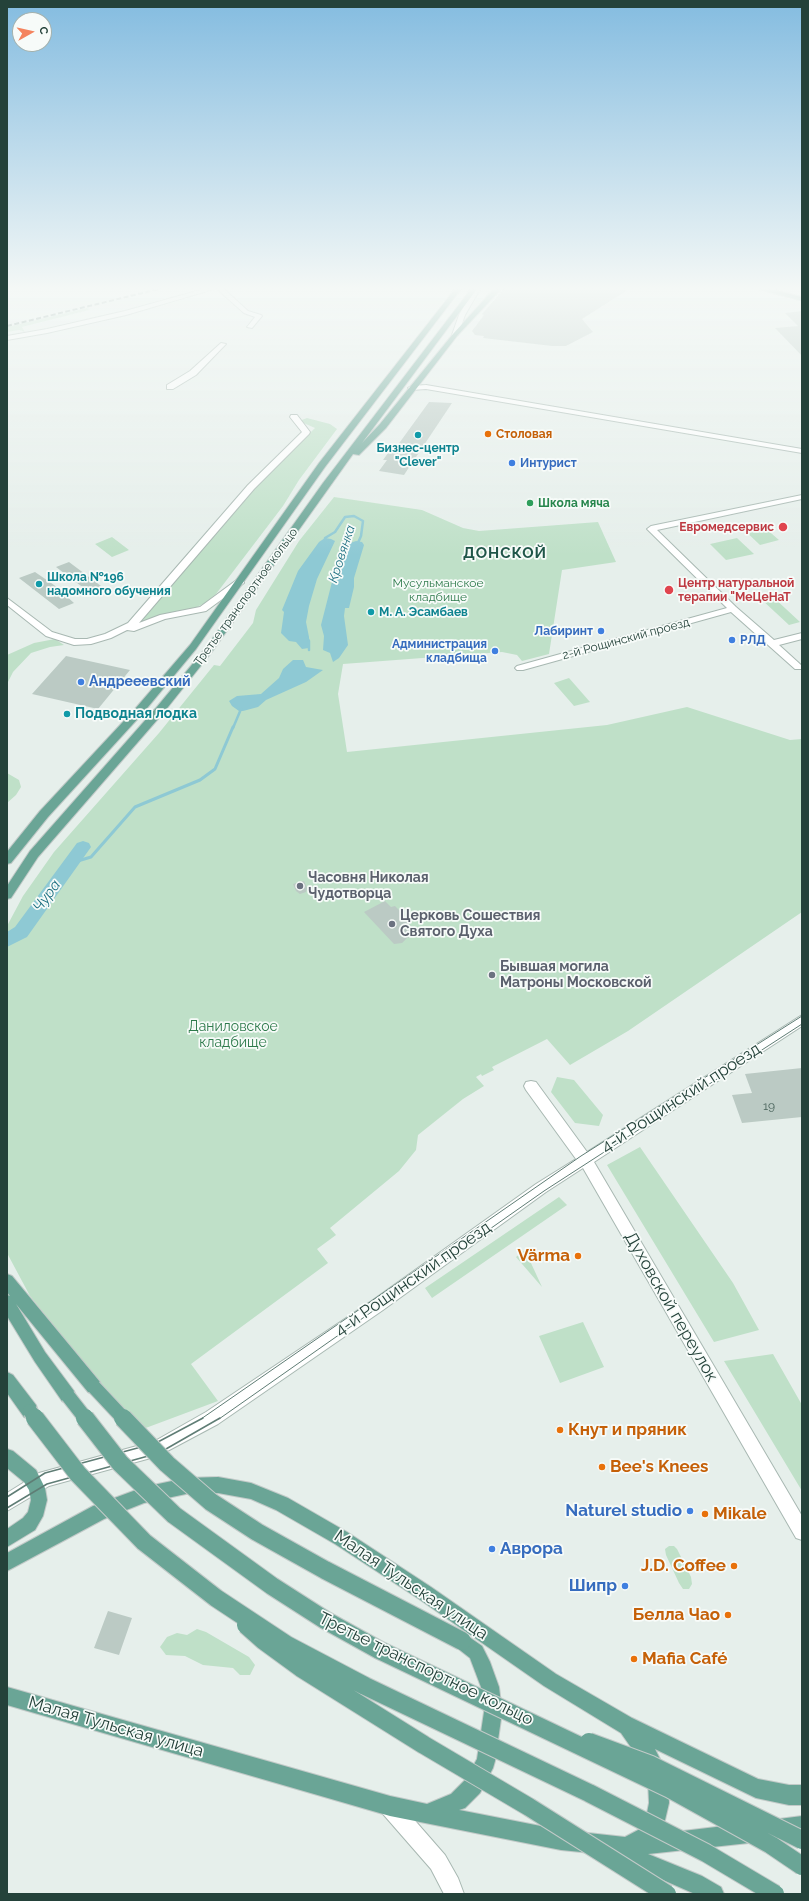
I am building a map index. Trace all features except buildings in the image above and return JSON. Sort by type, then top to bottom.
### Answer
[{"type":"main road","name":"Третье транспортное кольцо","points":[[7,860],[44,814],[139,711],[193,647],[322,465],[390,378]]},
{"type":"main road","name":"Третье транспортное кольцо","points":[[7,895],[34,854],[160,710],[208,651],[340,466],[407,378]]},
{"type":"main road","points":[[340,466],[364,447],[384,426],[421,378]]},
{"type":"main road","points":[[7,1281],[94,1387],[167,1464],[211,1502],[257,1532],[325,1570],[462,1640],[476,1652],[484,1668],[490,1687],[493,1712],[486,1761],[473,1786],[458,1801],[428,1813]]},
{"type":"main road","name":"Третье транспортное кольцо","points":[[7,1302],[40,1357],[120,1463],[174,1515],[272,1586],[325,1620],[379,1650],[670,1789],[771,1845],[802,1866]]},
{"type":"main road","points":[[7,1380],[78,1474],[138,1536],[216,1598],[264,1641],[301,1668],[424,1745],[529,1807],[667,1894]]},
{"type":"main road","points":[[7,1457],[30,1476],[35,1485],[39,1500],[35,1516],[29,1524],[7,1539]]},
{"type":"main road","name":"Малая Тульская улица","points":[[7,1562],[99,1512],[144,1495],[186,1486],[218,1485],[251,1491],[282,1504],[341,1538],[425,1593],[550,1680],[625,1725],[756,1788],[789,1795],[802,1795]]},
{"type":"main road","points":[[216,1598],[287,1645],[336,1671],[589,1793],[692,1846],[775,1894]]},
{"type":"main road","name":"Малая Тульская улица","points":[[10,1697],[390,1806],[561,1840],[628,1847],[802,1826]]},
{"type":"main road","points":[[523,1718],[650,1765],[802,1840]]},
{"type":"main road","points":[[625,1725],[652,1761],[658,1780],[659,1803],[655,1820],[647,1836],[628,1847]]},
{"type":"main road","points":[[561,1840],[654,1866],[695,1883],[714,1894]]},
{"type":"street","points":[[170,387],[184,378]]},
{"type":"street","points":[[418,382],[426,387]]},
{"type":"street","points":[[412,388],[426,387],[802,451]]},
{"type":"street","points":[[108,636],[130,626],[137,620],[201,543],[251,487],[306,432],[294,417]]},
{"type":"street","points":[[798,667],[733,609],[651,529],[654,527],[802,497]]},
{"type":"street","points":[[7,602],[49,634],[60,639],[74,642],[88,642],[163,617],[204,609],[241,581]]},
{"type":"street","name":"2-й Рощинский проезд","points":[[520,668],[733,609]]},
{"type":"street","points":[[771,644],[802,636]]},
{"type":"street","name":"4-й Рощинский проезд","points":[[7,1503],[45,1479],[158,1448],[212,1418],[378,1305],[541,1188],[802,1020]]},
{"type":"street","name":"Духовской переулок","points":[[531,1086],[586,1159],[802,1532]]},
{"type":"street","points":[[390,1806],[438,1862],[451,1885],[454,1894]]},
{"type":"green space","points":[[307,418],[330,424],[337,429],[299,480],[283,506],[216,594],[205,603],[197,607],[162,615],[128,626],[198,543],[315,428],[299,421]]},
{"type":"green space","name":"Даниловское кладбище","points":[[334,497],[422,510],[463,528],[479,531],[598,522],[616,562],[562,570],[549,654],[522,661],[517,655],[502,652],[343,664],[338,694],[347,752],[607,725],[687,707],[790,740],[802,739],[802,912],[628,1031],[570,1065],[547,1039],[492,1067],[494,1070],[482,1076],[481,1074],[476,1077],[484,1086],[463,1099],[418,1135],[416,1150],[399,1171],[330,1228],[336,1235],[317,1249],[328,1263],[191,1364],[218,1401],[143,1429],[106,1391],[30,1296],[7,1253],[7,926],[23,896],[54,852],[159,733],[214,665],[220,666],[253,623],[256,610],[299,541]]},
{"type":"green space","points":[[761,525],[779,540],[760,545],[743,529]]},
{"type":"green space","points":[[112,537],[129,550],[112,557],[95,544]]},
{"type":"green space","points":[[737,538],[754,554],[726,560],[710,544]]},
{"type":"green space","points":[[772,596],[800,622],[789,625],[761,599]]},
{"type":"green space","points":[[55,639],[64,645],[50,647],[31,653],[13,672],[7,684],[7,655],[34,643]]},
{"type":"green space","points":[[569,678],[590,702],[574,706],[554,683]]},
{"type":"green space","points":[[7,773],[19,780],[21,787],[16,795],[7,803]]},
{"type":"green space","points":[[557,1077],[574,1080],[603,1115],[599,1126],[575,1123],[551,1092]]},
{"type":"green space","points":[[640,1147],[733,1283],[759,1330],[714,1342],[607,1165]]},
{"type":"green space","points":[[559,1197],[567,1205],[432,1298],[425,1288]]},
{"type":"green space","points":[[525,1250],[542,1287],[516,1257]]},
{"type":"green space","points":[[583,1322],[604,1367],[560,1383],[539,1336]]},
{"type":"green space","points":[[773,1354],[802,1405],[802,1491],[724,1361]]},
{"type":"green space","points":[[669,1546],[674,1546],[677,1549],[691,1577],[692,1584],[689,1589],[683,1589],[679,1583],[666,1555],[665,1549]]},
{"type":"green space","points":[[197,1629],[206,1632],[249,1657],[255,1665],[250,1675],[240,1675],[233,1668],[203,1665],[185,1656],[166,1655],[160,1647],[167,1637],[177,1633],[187,1635]]},
{"type":"water","points":[[325,538],[335,541],[317,579],[309,606],[306,622],[309,637],[309,648],[302,649],[296,642],[289,641],[281,633],[284,612],[282,610],[298,571],[319,542]]},
{"type":"water","points":[[356,541],[362,542],[364,545],[354,578],[354,587],[349,608],[345,608],[344,616],[348,645],[339,658],[333,662],[330,653],[323,650],[324,636],[321,625],[334,574],[350,543]]},
{"type":"water","points":[[293,660],[303,660],[306,667],[323,670],[306,682],[266,700],[258,707],[239,711],[232,706],[229,701],[237,696],[261,694],[279,678],[283,669]]},
{"type":"waterway","name":"Кровянка","points":[[325,541],[325,538],[335,532],[345,517],[354,516],[363,521],[361,536],[357,545]]},
{"type":"waterway","name":"Кровянка","points":[[307,637],[309,641],[309,650]]},
{"type":"waterway","name":"Кровянка","points":[[233,728],[241,709]]},
{"type":"waterway","name":"Кровянка","points":[[71,863],[91,857],[135,807],[200,780],[215,769],[233,727]]},
{"type":"waterway","name":"Чура","points":[[7,940],[21,932],[83,847]]},
{"type":"tram line","points":[[201,1419],[581,1156],[802,1016]]},
{"type":"tram line","points":[[219,1419],[544,1191],[802,1024]]},
{"type":"tram line","points":[[7,1497],[45,1473],[156,1443],[203,1418]]},
{"type":"tram line","points":[[7,1508],[47,1484],[159,1453],[220,1418]]},
{"type":"place","name":"Столовая","points":[[488,434]]},
{"type":"place","name":"Бизнес-центр \"Clever\"","points":[[418,435]]},
{"type":"place","name":"Интурист","points":[[512,463]]},
{"type":"place","name":"Школа мяча","points":[[530,503]]},
{"type":"place","name":"Евромедсервис","points":[[783,527]]},
{"type":"place","name":"Школа №196 надомного обучения","points":[[39,584]]},
{"type":"place","name":"Центр натуральной терапии \"МеЦеНаТ","points":[[669,590]]},
{"type":"place","name":"М. А. Эсамбаев","points":[[371,612]]},
{"type":"place","name":"Лабиринт","points":[[601,631]]},
{"type":"place","name":"РЛД","points":[[732,640]]},
{"type":"place","name":"Администрация кладбища","points":[[495,651]]},
{"type":"place","name":"Андрееевский","points":[[81,682]]},
{"type":"place","name":"Подводная лодка","points":[[67,714]]},
{"type":"place","name":"Часовня Николая Чудотворца","points":[[300,886]]},
{"type":"place","name":"Церковь Сошествия Святого Духа","points":[[392,924]]},
{"type":"place","name":"Бывшая могила Матроны Московской","points":[[492,975]]},
{"type":"place","name":"Värma","points":[[578,1256]]},
{"type":"place","name":"Кнут и пряник","points":[[560,1430]]},
{"type":"place","name":"Bee's Knees","points":[[602,1467]]},
{"type":"place","name":"Naturel studio","points":[[690,1511]]},
{"type":"place","name":"Mikale","points":[[705,1514]]},
{"type":"place","name":"Аврора","points":[[492,1549]]},
{"type":"place","name":"J.D. Coffee","points":[[734,1566]]},
{"type":"place","name":"Шипр","points":[[625,1586]]},
{"type":"place","name":"Белла Чао","points":[[728,1615]]},
{"type":"place","name":"Mafia Café","points":[[634,1659]]},
{"type":"district","name":"ДОНСКОЙ","points":[[505,553]]},
{"type":"park label","name":"Мусульманское кладбище","points":[[438,590]]}]
